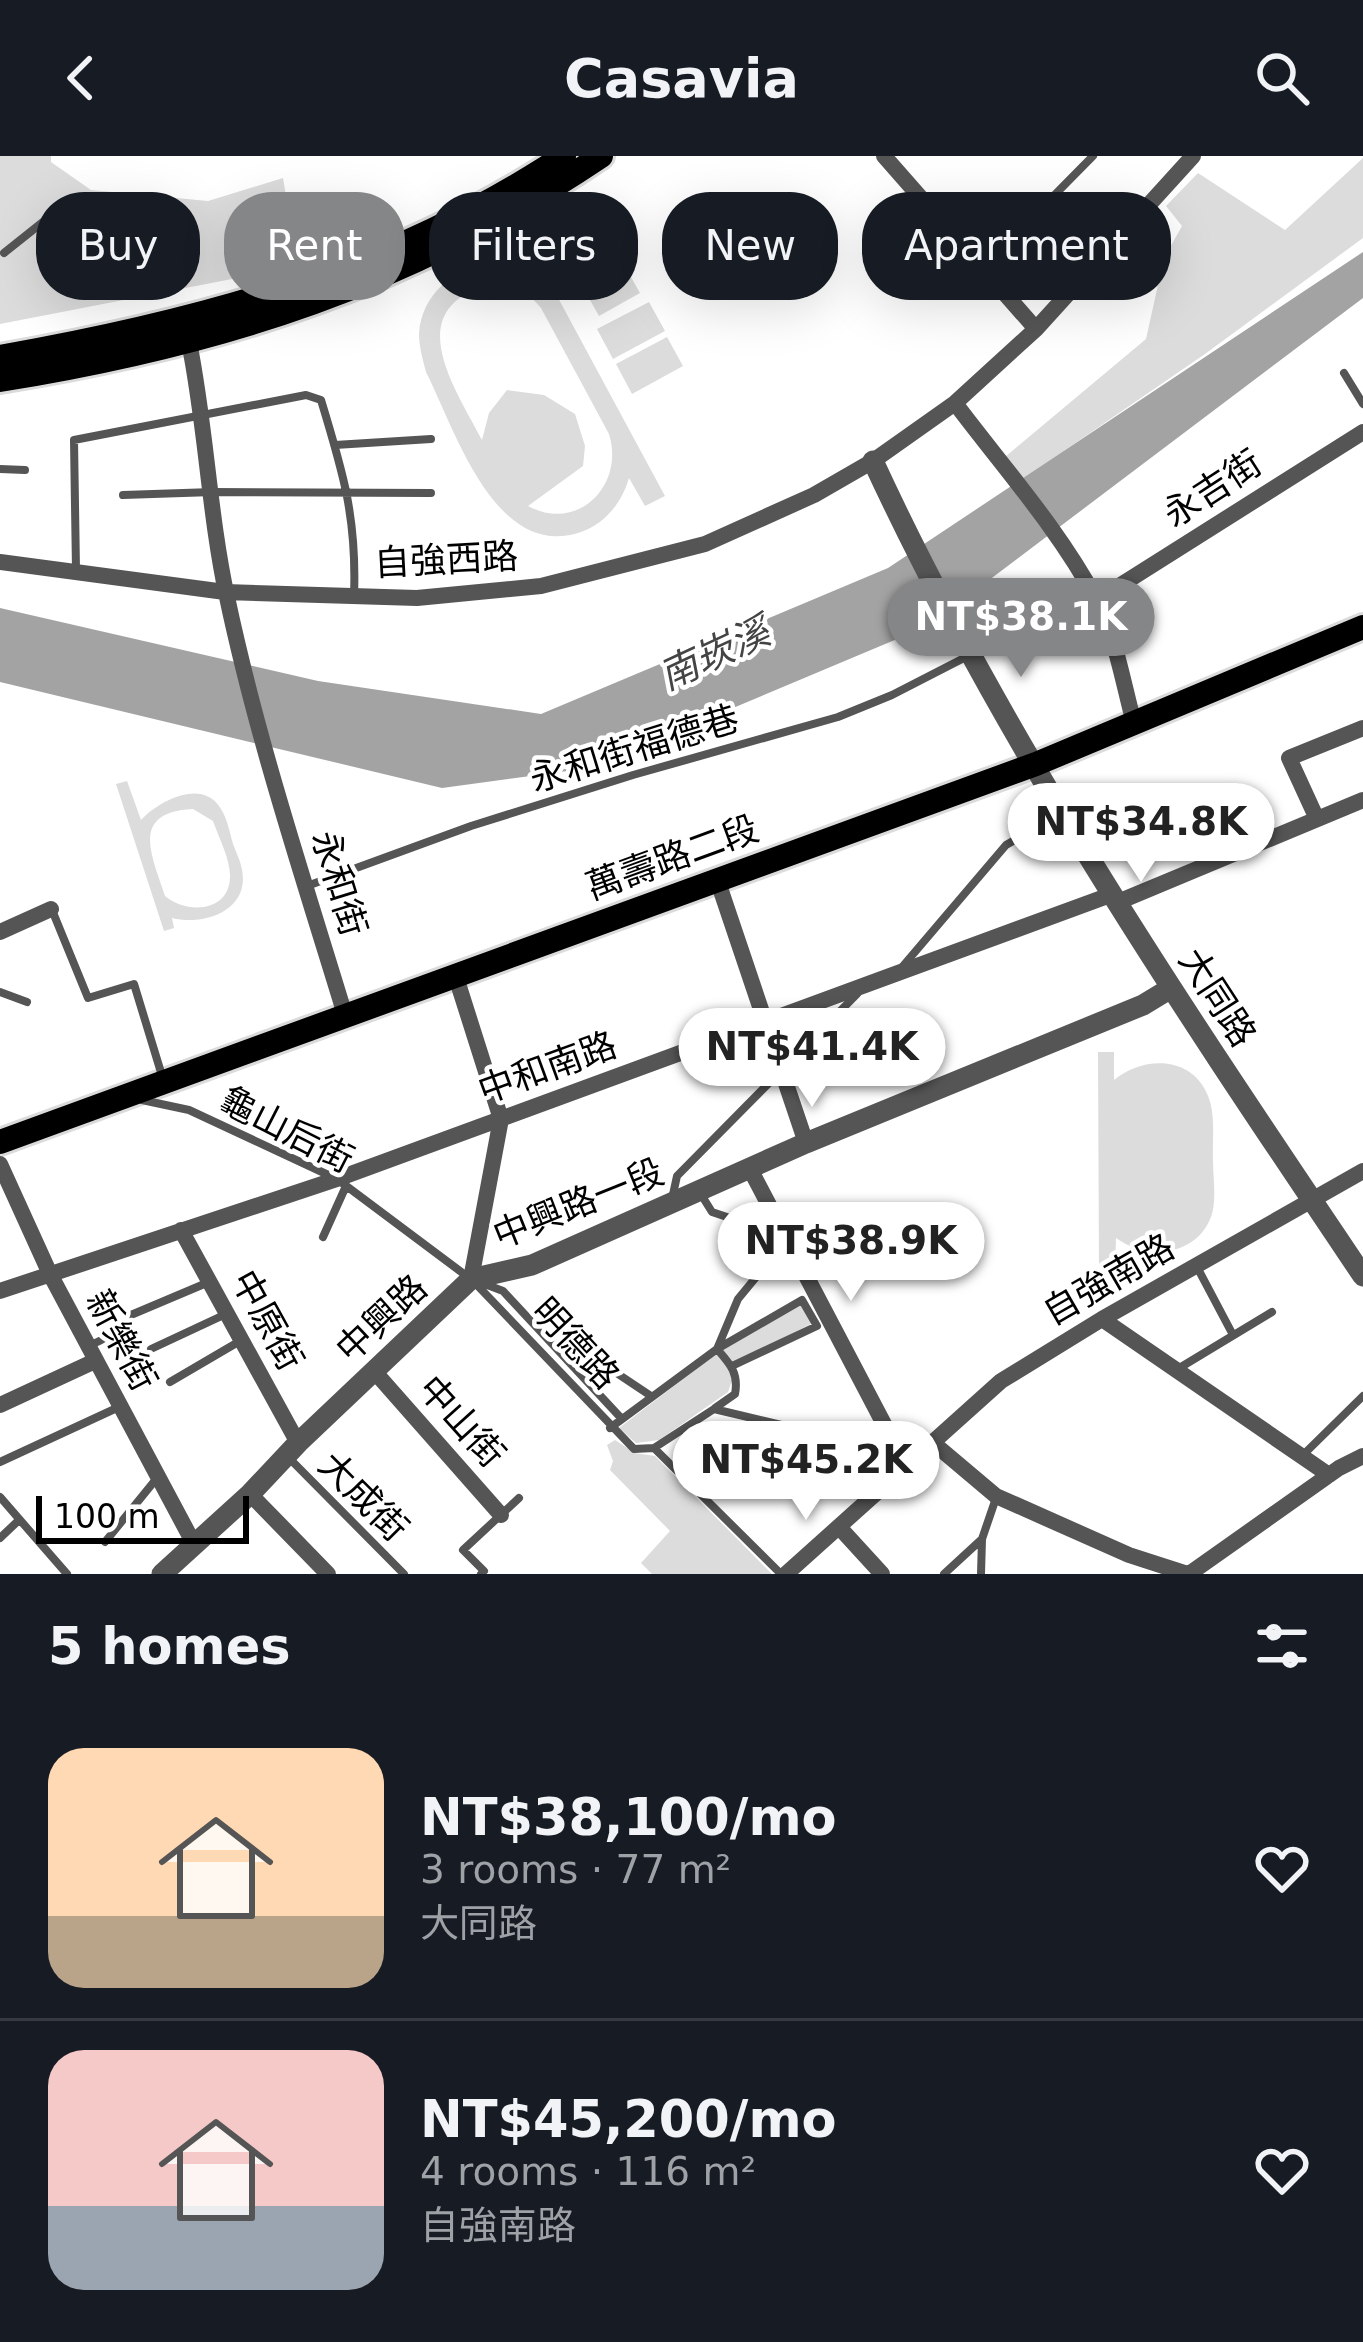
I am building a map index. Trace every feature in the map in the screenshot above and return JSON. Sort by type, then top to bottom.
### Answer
[{"type":"main road","points":[[0,357],[183,320],[317,280],[426,233],[564,156]]},
{"type":"main road","points":[[0,380],[189,342],[267,320],[449,248],[537,199],[601,156]]},
{"type":"main road","name":"萬壽路二段","points":[[0,1142],[1036,764],[1363,627]]},
{"type":"street","points":[[884,156],[1036,329]]},
{"type":"street","name":"自強西路","points":[[1160,192],[1193,156]]},
{"type":"street","name":"自強西路","points":[[0,562],[226,592],[354,597],[481,595],[597,575],[705,544],[814,495],[873,461],[955,403],[1063,300]]},
{"type":"street","points":[[189,342],[204,414],[226,592]]},
{"type":"street","points":[[955,403],[1060,540],[1096,600],[1134,724]]},
{"type":"street","name":"永吉街","points":[[1096,600],[1363,432]]},
{"type":"street","name":"大同路","points":[[873,461],[956,624],[1115,898],[1363,1276]]},
{"type":"street","name":"永和街","points":[[226,592],[271,771],[345,1015]]},
{"type":"street","points":[[1317,819],[1289,758],[1363,728]]},
{"type":"street","name":"中和南路","points":[[0,1291],[181,1230],[342,1183],[898,972],[1115,898],[1363,800]]},
{"type":"street","points":[[717,879],[806,1142]]},
{"type":"street","points":[[0,932],[51,909]]},
{"type":"street","name":"中興路","points":[[162,1574],[471,1279],[501,1119],[455,974]]},
{"type":"street","name":"中興路一段","points":[[471,1279],[532,1265],[671,1200],[1143,1005],[1172,988]]},
{"type":"street","name":"新樂街","points":[[0,1164],[50,1274],[194,1544]]},
{"type":"street","points":[[749,1168],[903,1459]]},
{"type":"street","name":"自強南路","points":[[784,1574],[839,1528],[903,1459],[932,1442],[1001,1382],[1102,1319],[1363,1172]]},
{"type":"street","name":"中原街","points":[[181,1230],[242,1340],[292,1449]]},
{"type":"street","points":[[1102,1319],[1329,1475]]},
{"type":"street","points":[[0,1405],[91,1354]]},
{"type":"street","name":"中山街","points":[[374,1371],[501,1514]]},
{"type":"street","points":[[932,1442],[996,1496],[1149,1570],[1188,1574],[1363,1456]]},
{"type":"street","points":[[250,1494],[328,1574]]},
{"type":"street","points":[[839,1528],[881,1574]]},
{"type":"lane","points":[[1058,192],[1093,156]]},
{"type":"lane","points":[[4,253],[36,228]]},
{"type":"lane","points":[[1344,374],[1363,404]]},
{"type":"lane","points":[[76,571],[74,440],[306,395],[321,400],[350,494],[354,597]]},
{"type":"lane","points":[[335,446],[430,439]]},
{"type":"lane","points":[[0,470],[25,470]]},
{"type":"lane","points":[[123,495],[430,494]]},
{"type":"lane","name":"永和街福德巷","points":[[306,886],[491,820],[838,717],[973,653]]},
{"type":"lane","points":[[898,972],[1006,845],[1064,812]]},
{"type":"lane","points":[[51,909],[88,998],[134,984],[164,1082]]},
{"type":"lane","points":[[671,1200],[677,1176],[865,986]]},
{"type":"lane","points":[[0,992],[27,1002]]},
{"type":"lane","name":"龜山后街","points":[[123,1096],[189,1110],[342,1183],[471,1279]]},
{"type":"lane","points":[[323,1237],[342,1183]]},
{"type":"lane","points":[[698,1189],[712,1212],[742,1222]]},
{"type":"lane","points":[[718,1348],[738,1299],[787,1240]]},
{"type":"lane","points":[[1197,1266],[1234,1335]]},
{"type":"lane","name":"明德路","points":[[471,1279],[503,1291],[621,1418]]},
{"type":"lane","name":"明德路","points":[[471,1279],[610,1428],[634,1449],[654,1448]]},
{"type":"lane","points":[[91,1354],[124,1330],[119,1320],[210,1282]]},
{"type":"lane","points":[[610,1428],[718,1348],[802,1300],[817,1326],[733,1366]]},
{"type":"lane","points":[[1176,1370],[1272,1312]]},
{"type":"lane","points":[[151,1349],[227,1314]]},
{"type":"lane","points":[[170,1382],[242,1340]]},
{"type":"lane","points":[[718,1348],[733,1366],[738,1381],[735,1394],[654,1448],[784,1574]]},
{"type":"lane","points":[[568,1360],[585,1352],[651,1396]]},
{"type":"lane","points":[[1301,1456],[1363,1396]]},
{"type":"lane","points":[[0,1462],[120,1406]]},
{"type":"lane","points":[[714,1408],[903,1459]]},
{"type":"lane","name":"大成街","points":[[292,1449],[404,1574]]},
{"type":"lane","points":[[105,1542],[158,1477]]},
{"type":"lane","points":[[981,1574],[982,1538],[996,1496]]},
{"type":"lane","points":[[0,1497],[67,1574]]},
{"type":"lane","points":[[481,1574],[484,1571],[463,1550],[519,1498]]},
{"type":"lane","points":[[0,1538],[18,1521]]},
{"type":"lane","points":[[944,1574],[982,1538]]},
{"type":"shaded area","points":[[0,156],[51,156],[51,162],[91,190],[112,192],[36,192],[36,300],[124,300],[0,324]]},
{"type":"shaded area","points":[[1363,158],[1363,238],[1023,479],[1005,457],[1146,339],[1155,300],[1171,300],[1171,246],[1182,226],[1171,212],[1171,201],[1198,173],[1285,230]]},
{"type":"shaded area","points":[[283,178],[285,192],[237,192]]},
{"type":"shaded area","points":[[224,196],[224,281],[200,285],[200,200]]},
{"type":"shaded area","points":[[459,300],[448,310],[441,329],[441,350],[482,440],[489,413],[507,390],[544,395],[575,414],[585,446],[583,466],[528,506],[546,513],[580,509],[604,486],[612,453],[609,434],[532,300],[559,300],[665,496],[645,506],[629,478],[617,503],[598,523],[581,532],[551,536],[525,528],[502,510],[465,456],[426,372],[419,334],[430,301]]},
{"type":"shaded area","points":[[590,300],[628,300],[599,316]]},
{"type":"shaded area","points":[[649,302],[665,331],[613,359],[597,329]]},
{"type":"shaded area","points":[[667,337],[683,366],[632,394],[616,364]]},
{"type":"shaded area","points":[[127,781],[141,820],[180,796],[203,795],[213,800],[225,817],[242,870],[243,884],[232,905],[197,920],[172,918],[174,928],[164,931],[116,784]],"holes":[[[193,809],[213,821],[228,863],[228,888],[223,897],[205,907],[174,902],[165,896],[151,852],[153,827],[173,812]]]},
{"type":"shaded area","points":[[1098,1052],[1114,1052],[1114,1080],[1152,1064],[1191,1073],[1208,1096],[1213,1120],[1214,1204],[1204,1230],[1169,1251],[1141,1250],[1116,1238],[1115,1272],[1099,1272]]},
{"type":"shaded area","points":[[807,1302],[814,1322],[738,1363],[728,1392],[659,1440],[636,1443],[619,1428],[716,1354]]},
{"type":"shaded area","points":[[615,1440],[635,1453],[655,1456],[772,1574],[652,1574],[641,1563],[670,1531],[610,1470],[613,1461],[607,1445]]},
{"type":"water","name":"南崁溪","points":[[1363,252],[1363,298],[928,626],[590,768],[442,788],[0,682],[0,608],[318,681],[541,714],[888,568]]}]
